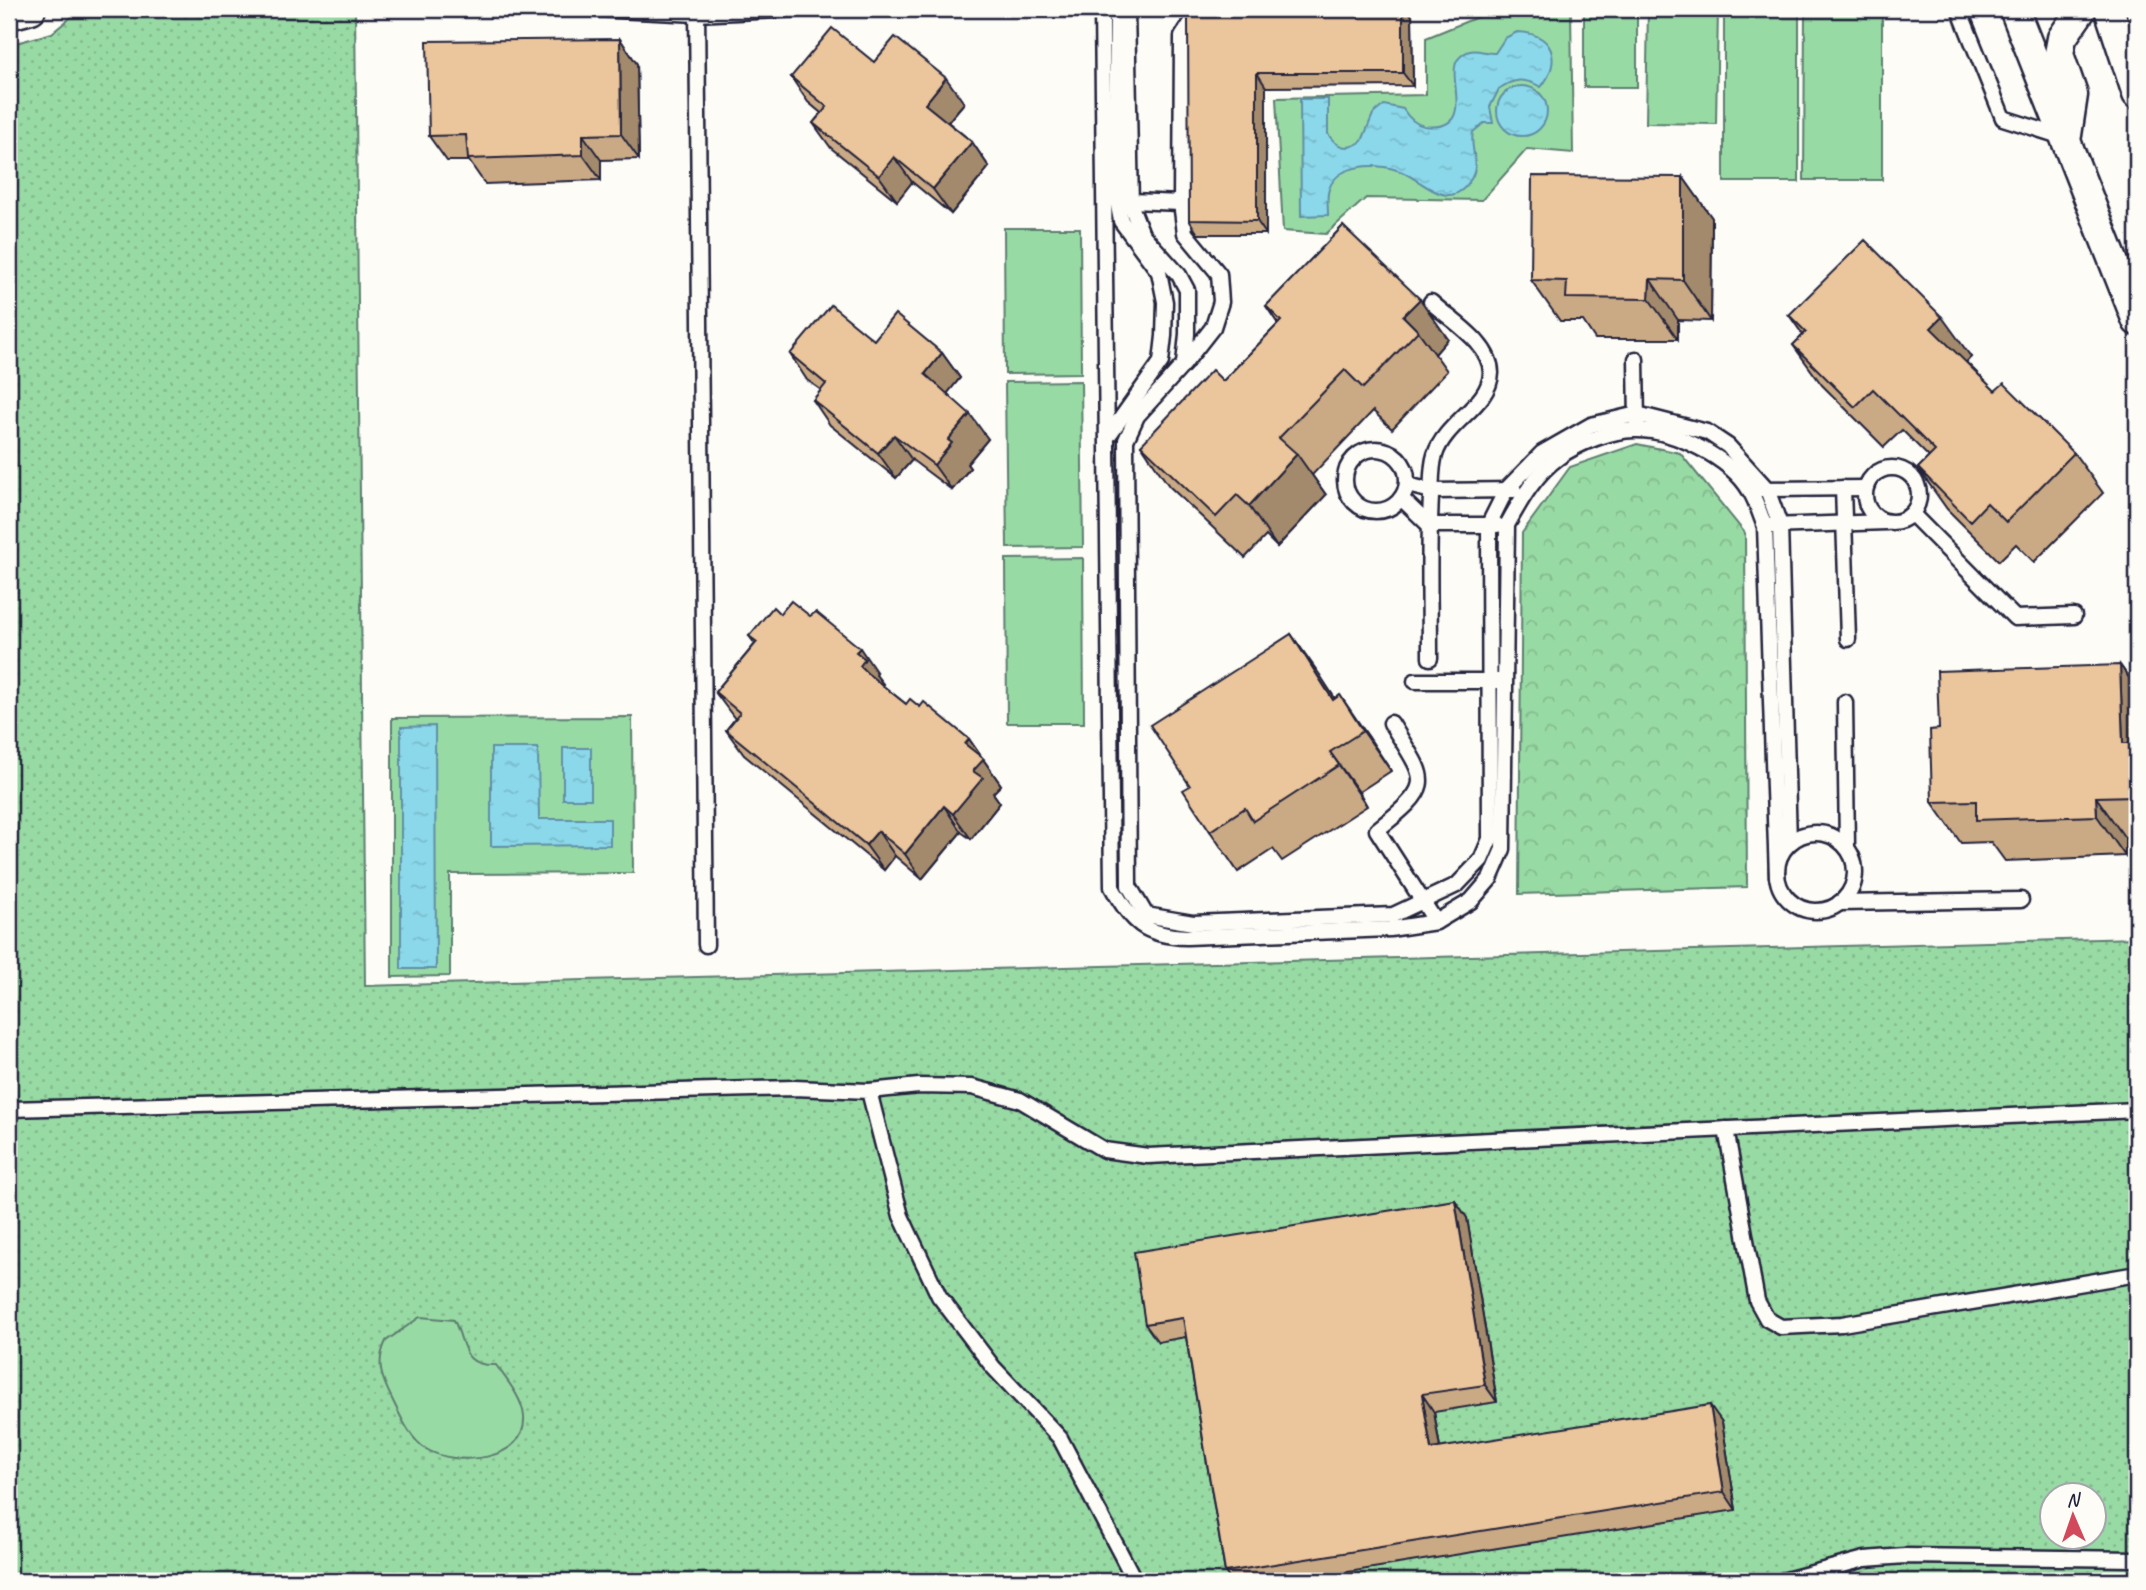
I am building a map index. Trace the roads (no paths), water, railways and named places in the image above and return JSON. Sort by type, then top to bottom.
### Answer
[{"type":"street","points":[[9,15],[31,9]]},
{"type":"street","points":[[2014,9],[2137,321]]},
{"type":"street","points":[[2067,138],[2073,95],[2060,54],[2062,38],[2082,9]]},
{"type":"street","points":[[2109,9],[2137,94]]},
{"type":"lane","points":[[595,9],[798,9]]},
{"type":"lane","points":[[1102,9],[1112,887],[1138,925],[1167,937],[1390,929],[1436,922],[1471,901],[1490,878],[1503,849],[1507,525],[1525,491],[1559,457],[1637,422],[1714,455],[1750,489],[1773,526],[1777,877],[1780,890],[1800,908],[1827,909],[1839,903],[1848,895],[1855,871],[1847,847],[1845,702]]},
{"type":"lane","points":[[1108,436],[1161,362],[1165,302],[1158,272],[1121,221],[1117,200],[1117,9]]},
{"type":"lane","points":[[1127,9],[1131,201],[1142,234],[1179,275],[1186,290],[1184,364]]},
{"type":"lane","points":[[1200,9],[1182,37],[1181,203],[1185,233],[1219,274],[1219,315],[1184,364],[1137,416],[1126,440],[1129,886],[1146,915],[1193,923],[1393,915],[1457,885],[1481,860],[1490,839],[1489,524],[1506,490],[1542,453],[1591,425],[1637,422],[1707,432],[1728,446],[1767,489],[1773,526],[1789,842],[1777,864],[1777,877]]},
{"type":"lane","points":[[1959,9],[2003,118],[2067,138]]},
{"type":"lane","points":[[697,11],[706,945]]},
{"type":"lane","points":[[1131,201],[1181,203]]},
{"type":"lane","points":[[1430,302],[1488,353],[1491,373],[1488,387],[1474,406],[1443,435],[1434,457],[1429,525],[1430,658]]},
{"type":"lane","points":[[1636,359],[1637,422]]},
{"type":"lane","points":[[1429,525],[1404,492],[1403,464],[1387,451],[1366,451],[1349,464],[1345,484],[1348,494],[1363,509],[1384,510],[1404,492],[1525,491]]},
{"type":"lane","points":[[1773,526],[1896,522],[1912,514],[1919,497],[1915,480],[1901,468],[1892,467],[1875,473],[1865,488],[1866,505],[1871,513],[1886,522]]},
{"type":"lane","points":[[1843,488],[1848,639]]},
{"type":"lane","points":[[1750,489],[1865,488]]},
{"type":"lane","points":[[1912,514],[2015,618],[2074,616]]},
{"type":"lane","points":[[1429,525],[1507,525]]},
{"type":"lane","points":[[1415,681],[1505,681]]},
{"type":"lane","points":[[1391,723],[1422,773],[1421,786],[1397,814],[1377,830],[1436,922]]},
{"type":"lane","points":[[1789,842],[1813,832],[1826,834],[1847,847]]},
{"type":"lane","points":[[1839,903],[2021,900]]},
{"type":"lane","points":[[9,1109],[332,1098],[794,1088],[869,1091],[919,1086],[972,1087],[1020,1100],[1104,1150],[1148,1156],[2137,1110]]},
{"type":"lane","points":[[869,1091],[901,1216],[939,1296],[993,1367],[1060,1438],[1135,1581]]},
{"type":"lane","points":[[1726,1129],[1757,1301],[1767,1319],[1781,1327],[1842,1324],[2137,1274]]},
{"type":"lane","points":[[1782,1581],[1864,1559],[1905,1556],[2137,1559]]},
{"type":"water","points":[[1517,32],[1539,37],[1546,43],[1553,58],[1552,67],[1541,87],[1520,80],[1499,89],[1490,107],[1493,123],[1484,123],[1473,132],[1474,173],[1463,189],[1446,195],[1393,169],[1359,167],[1339,175],[1332,183],[1328,193],[1328,215],[1301,216],[1300,99],[1328,99],[1328,134],[1339,145],[1347,147],[1362,141],[1373,114],[1384,105],[1403,109],[1420,125],[1441,126],[1451,121],[1455,112],[1455,66],[1459,58],[1472,51],[1495,53],[1505,38]]},
{"type":"water","points":[[1512,87],[1532,87],[1546,101],[1546,121],[1532,135],[1512,135],[1498,121],[1498,101]]},
{"type":"water","points":[[435,726],[436,969],[401,969],[401,727]]},
{"type":"water","points":[[491,748],[538,748],[539,819],[610,819],[610,845],[491,846]]},
{"type":"water","points":[[563,748],[591,748],[591,799],[563,799]]}]
